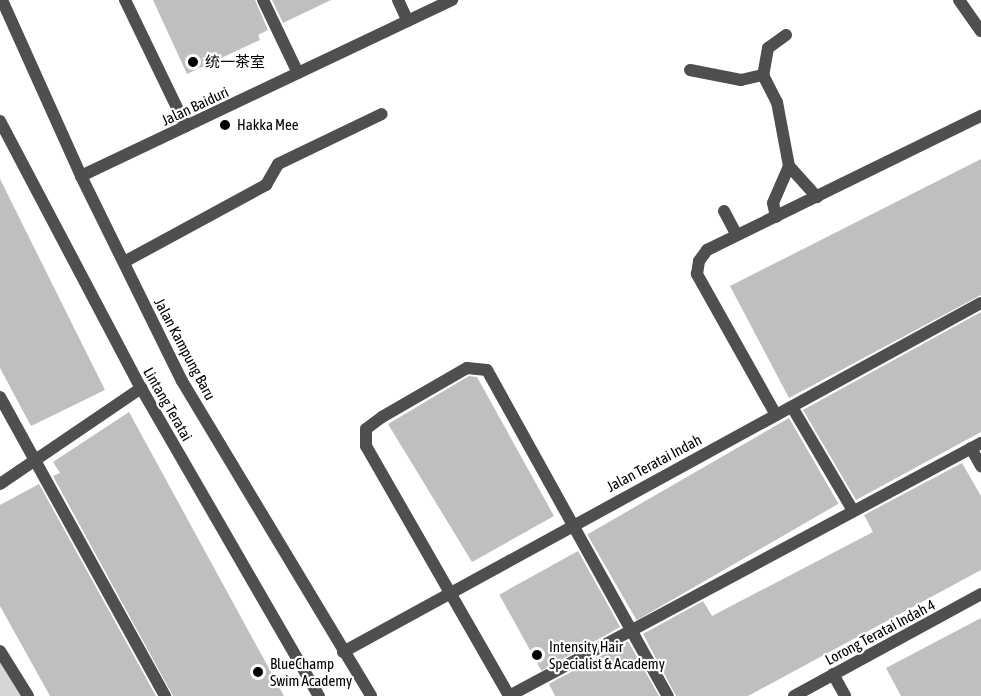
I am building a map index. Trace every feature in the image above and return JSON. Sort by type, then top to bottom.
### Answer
[{"type":"street","name":"Jalan Kampung Baru","points":[[2,0],[81,176],[183,381],[371,696]]},
{"type":"street","points":[[125,0],[186,126]]},
{"type":"street","points":[[263,0],[298,73]]},
{"type":"street","points":[[398,0],[408,21]]},
{"type":"street","name":"Jalan Baiduri","points":[[81,176],[452,0]]},
{"type":"street","points":[[959,0],[981,31]]},
{"type":"street","points":[[786,35],[768,48],[763,75],[777,102],[789,166],[817,197]]},
{"type":"street","points":[[690,70],[741,80],[763,75]]},
{"type":"street","points":[[124,262],[266,184],[278,164],[382,114]]},
{"type":"street","points":[[776,415],[697,274],[707,250],[981,116]]},
{"type":"street","name":"Lintang Teratai","points":[[0,122],[141,388],[319,696]]},
{"type":"street","points":[[776,217],[773,203],[789,166]]},
{"type":"street","points":[[724,211],[738,235]]},
{"type":"street","name":"Jalan Teratai Indah","points":[[343,652],[573,524],[981,303]]},
{"type":"street","points":[[668,696],[633,629],[487,370],[467,368],[382,417],[366,429],[366,446],[509,696],[633,629],[852,509],[976,446],[981,466]]},
{"type":"street","points":[[0,484],[141,388]]},
{"type":"street","points":[[0,397],[32,463],[165,696]]},
{"type":"street","points":[[792,407],[852,509]]},
{"type":"street","name":"Lorong Teratai Indah 4","points":[[794,696],[981,594]]},
{"type":"street","points":[[0,651],[28,696]]},
{"type":"street","points":[[832,674],[845,696]]},
{"type":"shaded area","points":[[0,659],[22,696],[0,696]]},
{"type":"building","points":[[153,0],[255,0],[268,30],[258,35],[260,40],[187,74]]},
{"type":"building","points":[[272,0],[331,0],[283,23]]},
{"type":"building","points":[[981,159],[981,295],[789,398],[730,286]]},
{"type":"building","points":[[0,179],[105,390],[31,426],[0,368]]},
{"type":"building","points":[[981,312],[981,432],[856,500],[803,410]]},
{"type":"building","points":[[469,376],[477,377],[554,516],[472,562],[388,424]]},
{"type":"building","points":[[129,412],[284,696],[173,696],[53,476],[60,473],[53,462]]},
{"type":"building","points":[[789,418],[838,504],[637,620],[587,534]]},
{"type":"building","points":[[962,463],[981,496],[981,570],[748,696],[676,696],[643,634],[703,601],[712,616],[873,532],[864,515]]},
{"type":"building","points":[[39,484],[156,696],[50,696],[0,606],[0,505]]},
{"type":"building","points":[[578,551],[620,627],[541,671],[499,595]]},
{"type":"building","points":[[981,618],[981,696],[901,696],[886,668]]},
{"type":"building","points":[[628,641],[659,696],[555,696],[549,684]]},
{"type":"place","name":"统一茶室","points":[[193,62]]},
{"type":"place","name":"Hakka Mee","points":[[225,125]]},
{"type":"place","name":"Intensity Hair Specialist & Academy","points":[[537,655]]},
{"type":"place","name":"BlueChamp Swim Academy","points":[[258,672]]}]
